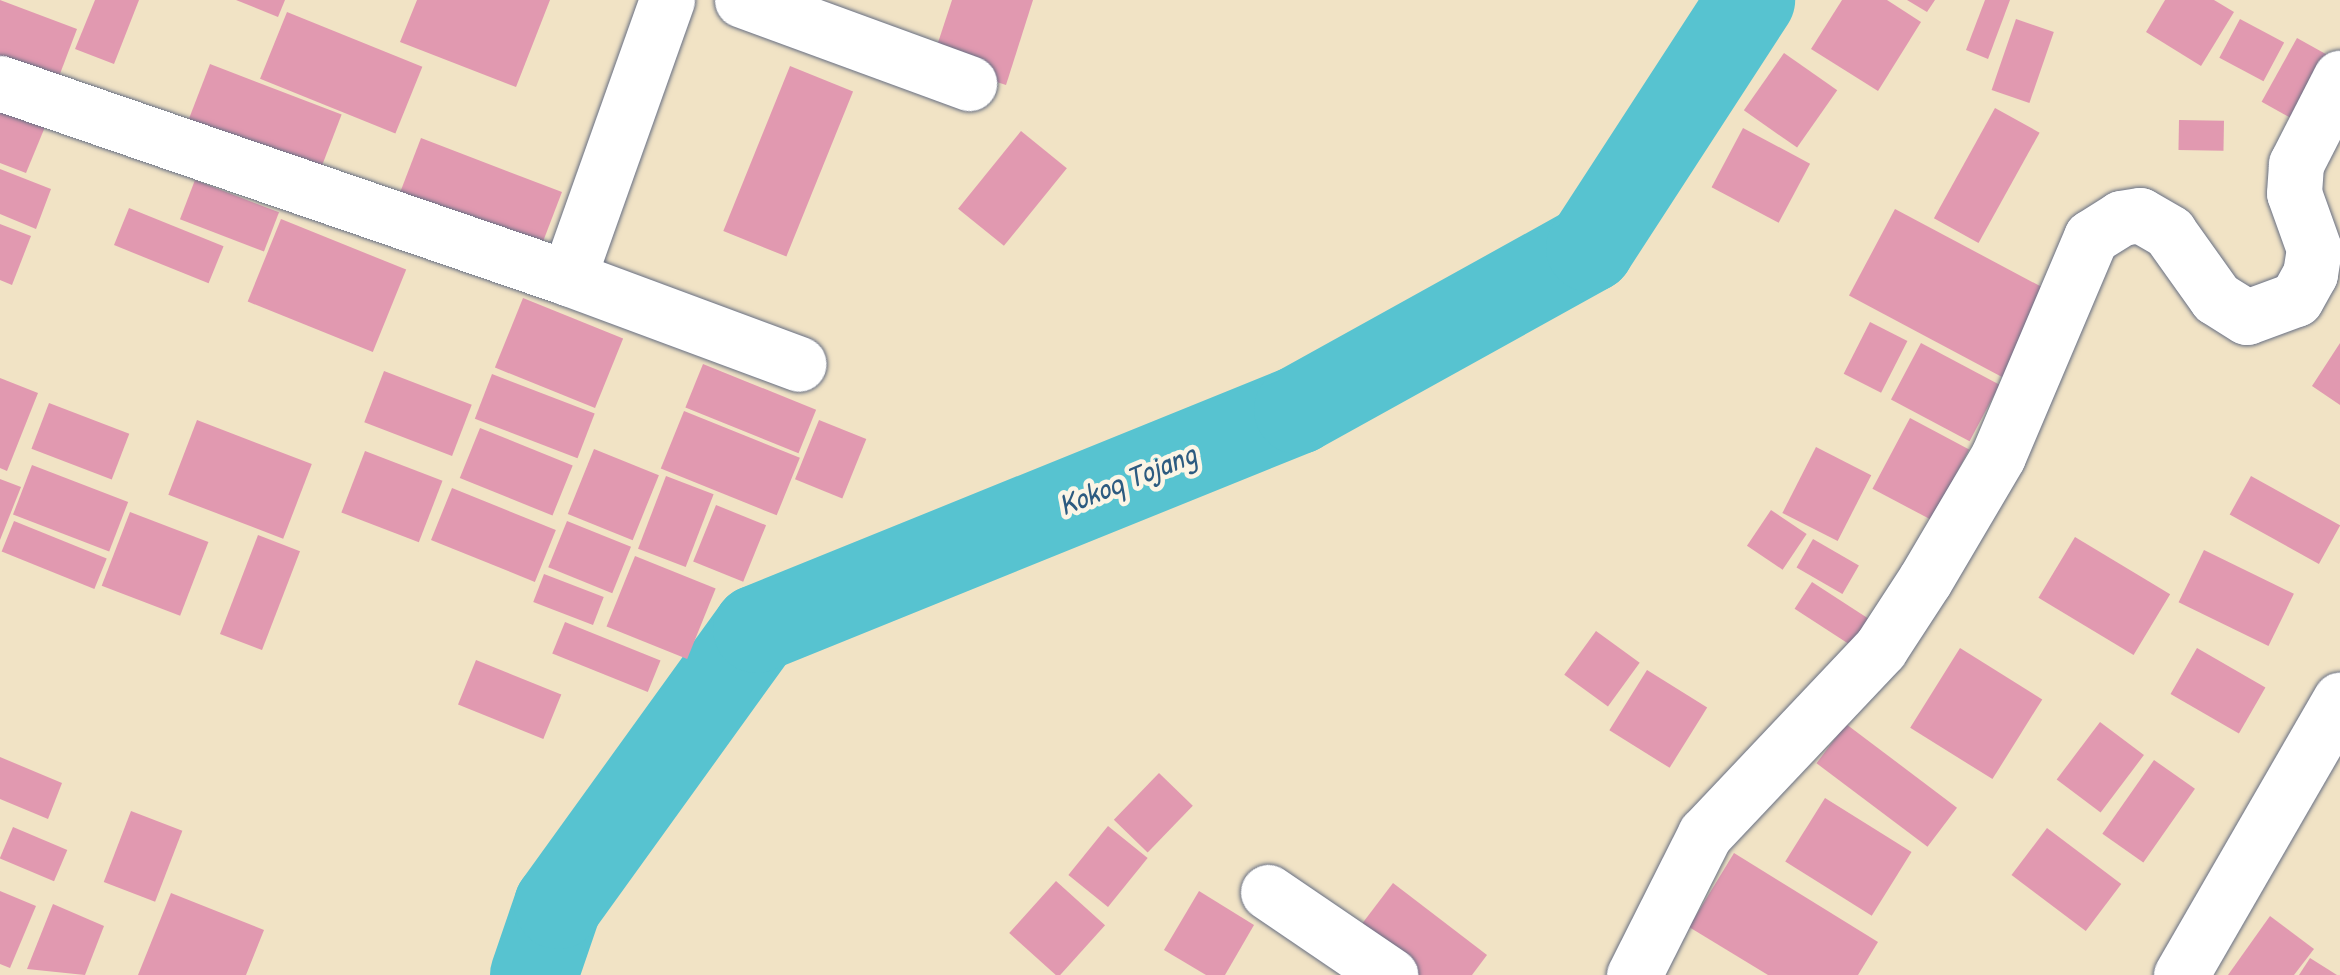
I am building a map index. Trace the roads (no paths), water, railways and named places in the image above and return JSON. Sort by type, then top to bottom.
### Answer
[{"type":"street","points":[[568,278],[667,0]]},
{"type":"street","points":[[742,0],[969,84]]},
{"type":"street","points":[[1634,975],[1705,834],[1880,648],[1925,580],[1998,456],[2092,237],[2120,218],[2140,216],[2169,232],[2216,298],[2247,317],[2296,299],[2310,274],[2314,249],[2294,194],[2296,164],[2340,78]]},
{"type":"street","points":[[0,83],[568,278],[799,364]]},
{"type":"street","points":[[2180,975],[2340,700]]},
{"type":"street","points":[[1268,892],[1390,975]]},
{"type":"waterway","name":"Kokoq Tojang","points":[[534,975],[558,905],[757,629],[1298,410],[1590,248],[1751,0]]}]
